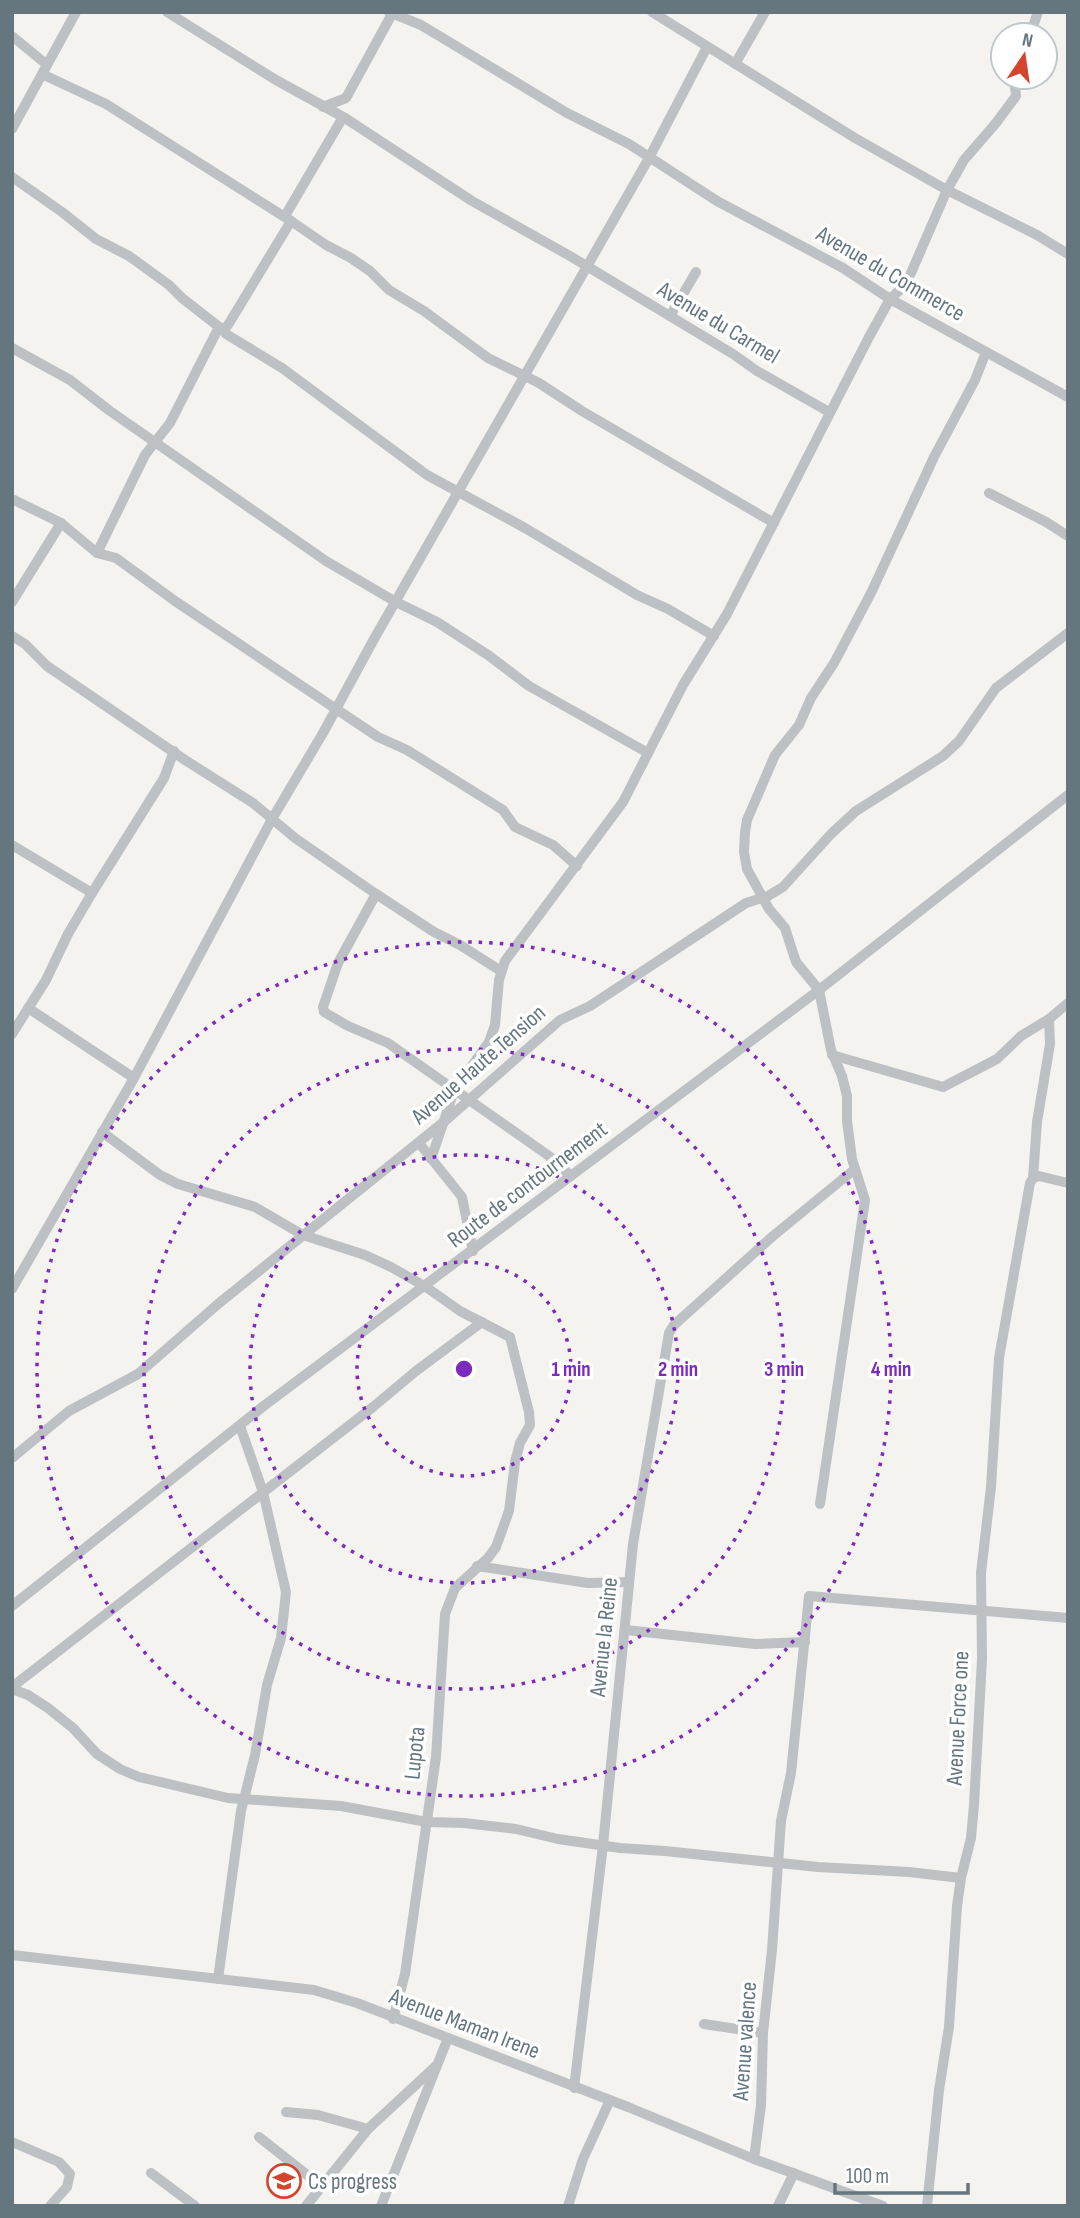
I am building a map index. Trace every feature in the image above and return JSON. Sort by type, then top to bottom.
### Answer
[{"type":"street","points":[[12,129],[76,12]]},
{"type":"street","name":"Avenue du Carmel","points":[[167,12],[323,107],[344,117],[454,190],[829,412]]},
{"type":"street","points":[[652,12],[855,138],[1068,254]]},
{"type":"street","points":[[735,64],[765,12]]},
{"type":"street","points":[[97,553],[145,455],[170,423],[221,328],[288,219],[344,117],[346,98],[391,13]]},
{"type":"street","name":"Avenue du Commerce","points":[[391,13],[421,25],[568,113],[615,136],[693,186],[1068,397]]},
{"type":"street","points":[[12,36],[44,69],[106,104],[370,271],[389,290],[424,311],[488,358],[774,523]]},
{"type":"street","points":[[12,1289],[134,1078],[272,820],[649,158],[708,47]]},
{"type":"street","points":[[432,1159],[454,1091],[488,1042],[495,1025],[501,971],[512,949],[618,808],[683,685],[727,614],[829,412],[890,299],[902,288],[911,273],[947,190],[964,160],[1016,96],[1015,91]]},
{"type":"street","points":[[323,107],[346,98]]},
{"type":"street","points":[[12,177],[96,239],[129,256],[221,328],[343,411],[417,468],[525,528],[587,567],[713,636]]},
{"type":"street","points":[[670,316],[696,272]]},
{"type":"street","points":[[12,348],[64,376],[155,443],[326,561],[396,602],[437,622],[529,686],[648,753]]},
{"type":"street","points":[[820,1504],[865,1200],[855,1169],[842,1076],[832,1055],[819,990],[796,962],[785,928],[763,898],[747,869],[744,852],[747,820],[775,755],[799,725],[811,698],[834,663],[871,593],[934,457],[975,380],[986,352]]},
{"type":"street","points":[[989,493],[1068,536]]},
{"type":"street","points":[[12,499],[61,523],[97,553],[116,558],[175,601],[378,737],[407,750],[503,810],[520,831],[553,845],[577,866]]},
{"type":"street","points":[[12,602],[61,523]]},
{"type":"street","name":"Avenue Haute Tension","points":[[12,1458],[69,1411],[138,1374],[218,1304],[419,1143],[566,1016],[590,1006],[746,903],[763,898],[783,887],[856,811],[949,751],[996,688],[1068,633]]},
{"type":"street","points":[[12,636],[26,644],[47,666],[253,803],[272,820],[376,894],[501,971]]},
{"type":"street","points":[[12,1034],[46,980],[92,892],[164,778],[174,751]]},
{"type":"street","name":"Route de contournement","points":[[12,1606],[240,1426],[819,990],[1068,795]]},
{"type":"street","points":[[12,845],[92,892]]},
{"type":"street","points":[[376,894],[332,976],[323,1010],[348,1026],[388,1043],[549,1156],[571,1176]]},
{"type":"street","points":[[832,1055],[943,1087],[989,1064],[1021,1036],[1049,1019],[1068,1003]]},
{"type":"street","points":[[28,1009],[134,1078]]},
{"type":"street","name":"Avenue Force one","points":[[927,2206],[939,2090],[949,2028],[961,1878],[971,1838],[974,1805],[982,1659],[981,1573],[991,1487],[999,1358],[1020,1233],[1033,1178],[1037,1122],[1050,1044],[1049,1019]]},
{"type":"street","name":"Lupota","points":[[102,1132],[160,1175],[178,1184],[255,1208],[303,1235],[365,1255],[426,1287],[441,1299],[510,1337],[530,1425],[520,1443],[509,1511],[496,1547],[488,1558],[454,1588],[443,1623],[436,1757],[405,1974],[393,2018]]},
{"type":"street","points":[[419,1143],[462,1197],[473,1251]]},
{"type":"street","name":"Avenue la Reine","points":[[574,2088],[603,1845],[629,1581],[669,1333],[674,1325],[773,1236],[855,1169]]},
{"type":"street","points":[[1033,1178],[1039,1176],[1068,1183]]},
{"type":"street","points":[[482,1322],[12,1688],[48,1708],[73,1728],[97,1754],[120,1769],[171,1785],[244,1799],[341,1806],[427,1822],[506,1828],[603,1845],[779,1864],[961,1878]]},
{"type":"street","points":[[218,1979],[236,1844],[267,1685],[281,1638],[286,1592],[262,1492],[240,1426]]},
{"type":"street","points":[[477,1566],[584,1583],[629,1581]]},
{"type":"street","name":"Avenue valence","points":[[754,2158],[761,2105],[763,2033],[781,1821],[791,1773],[810,1596],[981,1611]]},
{"type":"street","points":[[981,1611],[1068,1618]]},
{"type":"street","points":[[626,1630],[755,1644],[805,1642]]},
{"type":"street","name":"Avenue Maman Irene","points":[[12,1955],[314,1990],[357,2003],[883,2206]]},
{"type":"street","points":[[704,2024],[763,2033]]},
{"type":"street","points":[[381,2206],[448,2038]]},
{"type":"street","points":[[306,2206],[368,2129],[436,2066]]},
{"type":"street","points":[[568,2206],[583,2160],[610,2100]]},
{"type":"street","points":[[286,2112],[318,2115],[368,2129]]},
{"type":"street","points":[[259,2137],[321,2186]]},
{"type":"street","points":[[12,2143],[59,2162],[70,2174],[67,2187],[50,2206]]},
{"type":"street","points":[[151,2173],[195,2206]]},
{"type":"street","points":[[778,2206],[794,2173]]},
{"type":"place","name":"Cs progress","points":[[284,2181]]}]
